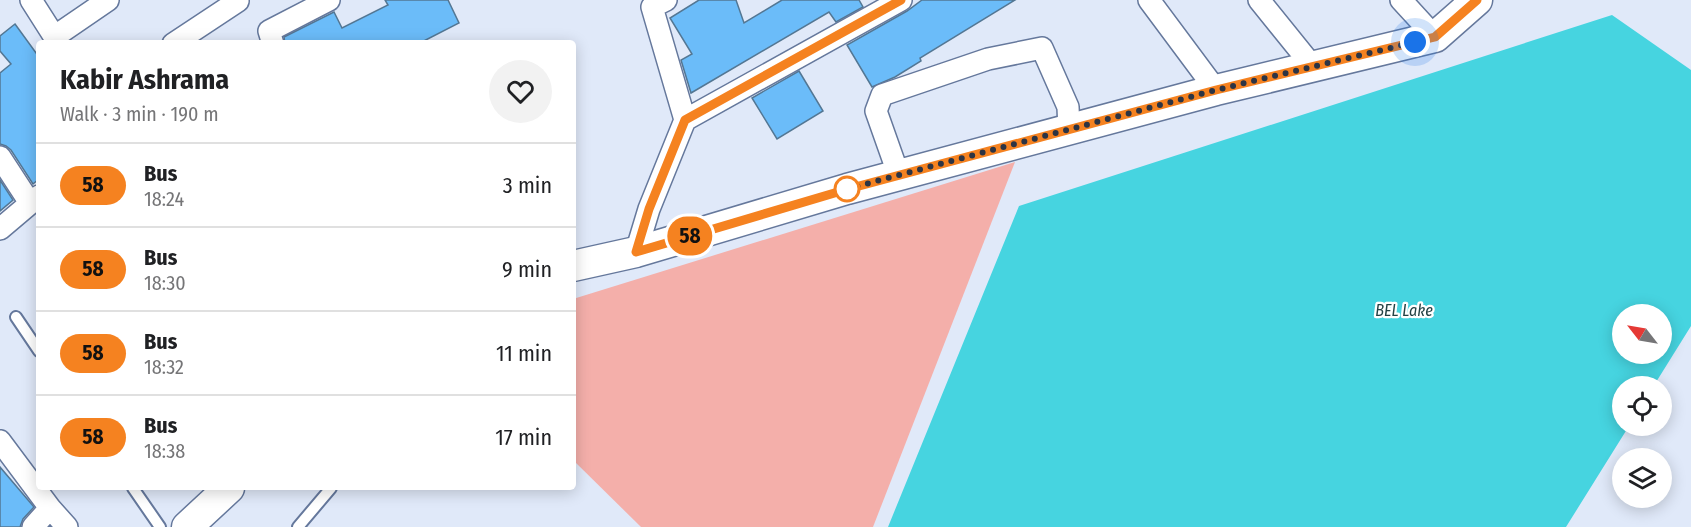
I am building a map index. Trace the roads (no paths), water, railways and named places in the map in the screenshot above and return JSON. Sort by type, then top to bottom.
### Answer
[{"type":"street","points":[[31,0],[57,40],[108,0]]},
{"type":"street","points":[[272,40],[269,31],[329,0]]},
{"type":"street","points":[[636,252],[649,209],[685,120],[652,7],[666,0]]},
{"type":"street","points":[[685,120],[901,0]]},
{"type":"street","points":[[1149,0],[1216,90]]},
{"type":"street","points":[[1259,0],[1314,68]]},
{"type":"street","points":[[1401,0],[1435,37]]},
{"type":"street","points":[[576,265],[636,252],[899,176],[1216,90],[1435,37],[1477,0]]},
{"type":"street","points":[[179,40],[238,1]]},
{"type":"street","points":[[899,176],[876,111],[882,95],[988,59],[1042,48],[1068,107],[1069,130]]},
{"type":"street","points":[[0,158],[35,200],[0,229]]},
{"type":"street","points":[[0,441],[36,489]]},
{"type":"street","points":[[37,490],[67,527]]},
{"type":"street","points":[[187,527],[227,490]]},
{"type":"street","points":[[33,527],[50,508]]},
{"type":"lane","points":[[16,317],[36,347]]},
{"type":"lane","points":[[134,490],[160,527]]},
{"type":"lane","points":[[298,527],[329,490]]},
{"type":"water","name":"BEL Lake","points":[[1612,15],[1691,70],[1691,326],[1672,356],[1672,304],[1612,304],[1612,364],[1667,364],[1660,376],[1612,376],[1612,436],[1623,436],[1615,448],[1612,448],[1612,453],[1566,527],[888,527],[1019,206]]}]
